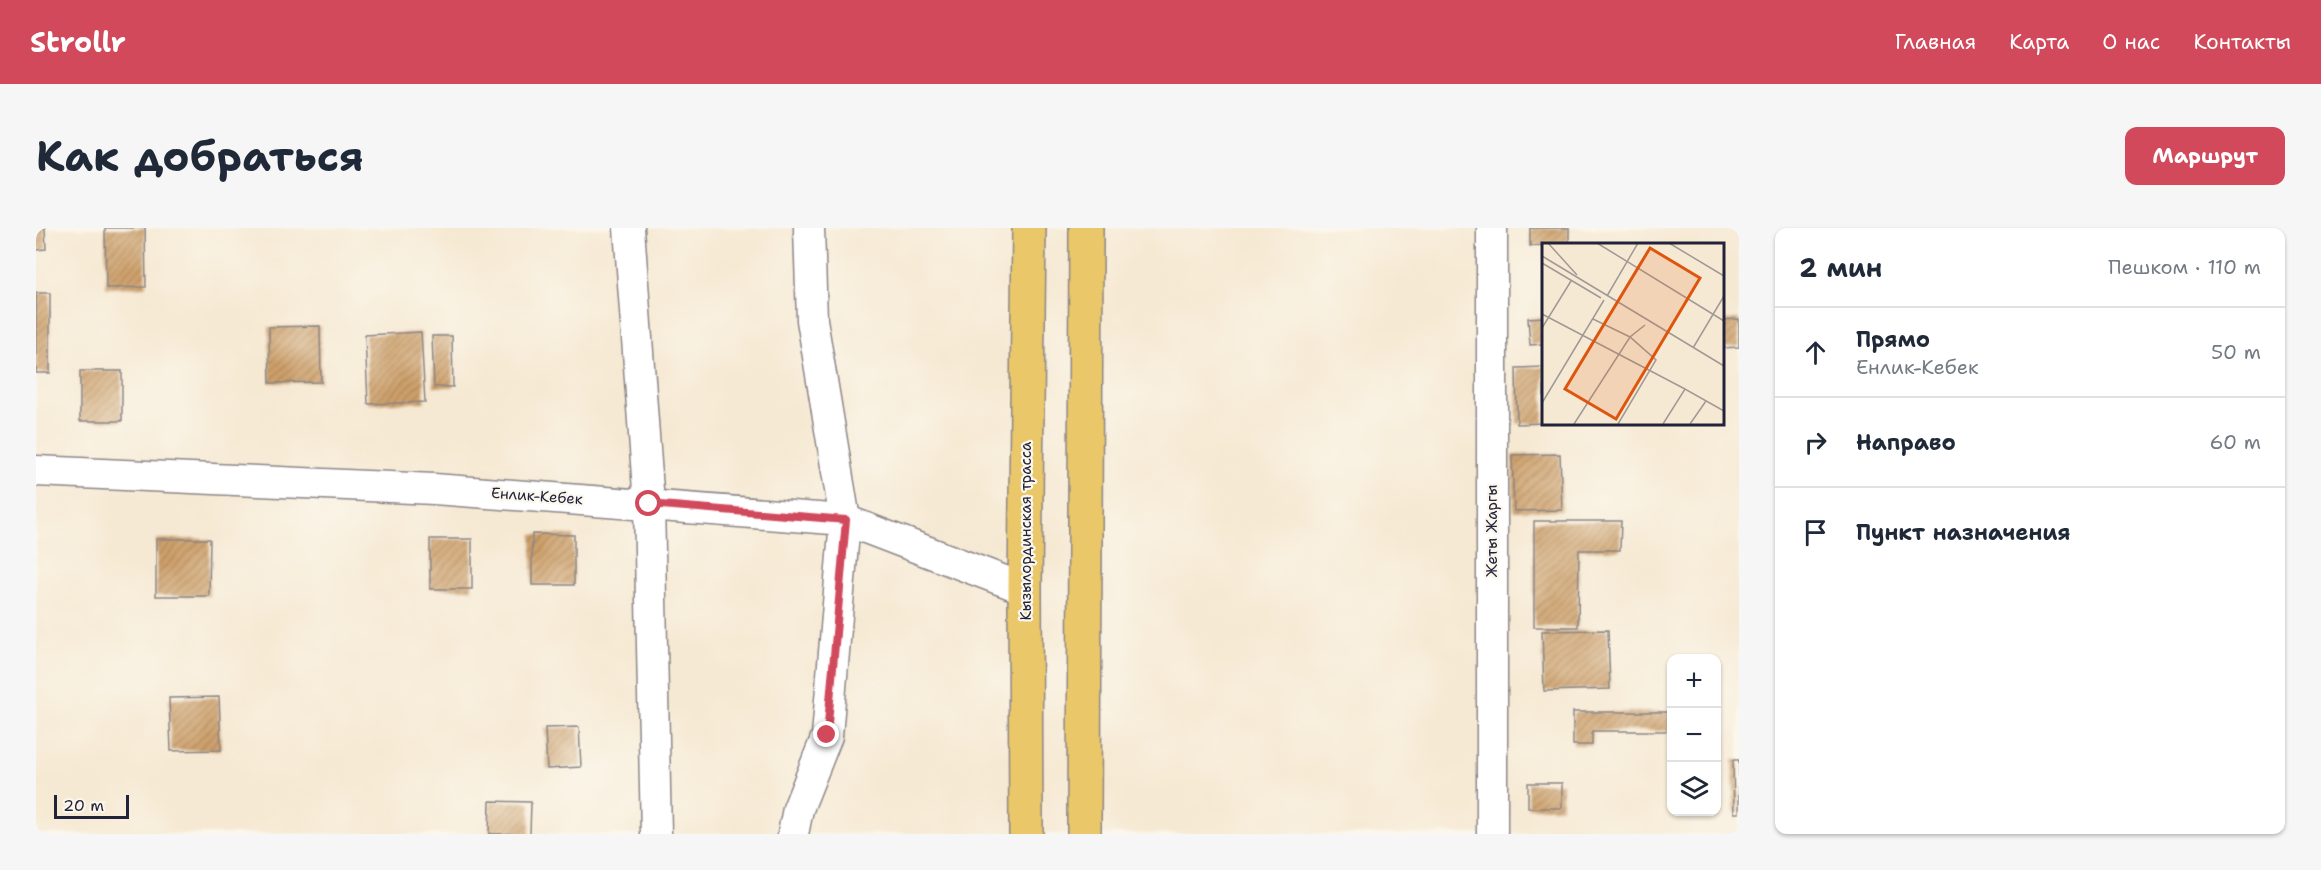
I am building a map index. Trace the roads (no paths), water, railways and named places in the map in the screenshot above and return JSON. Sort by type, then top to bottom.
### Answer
[{"type":"highway","name":"Кызылординская трасса","points":[[1026,834],[1029,228]]},
{"type":"highway","points":[[1083,834],[1086,228]]},
{"type":"street","points":[[629,228],[649,504],[656,834]]},
{"type":"street","points":[[793,834],[798,809],[827,735],[846,520],[812,320],[809,228]]},
{"type":"street","name":"Жеты Жаргы","points":[[1492,228],[1492,834]]},
{"type":"street","name":"Енлик-Кебек","points":[[36,471],[434,489],[846,520],[1026,589]]}]
